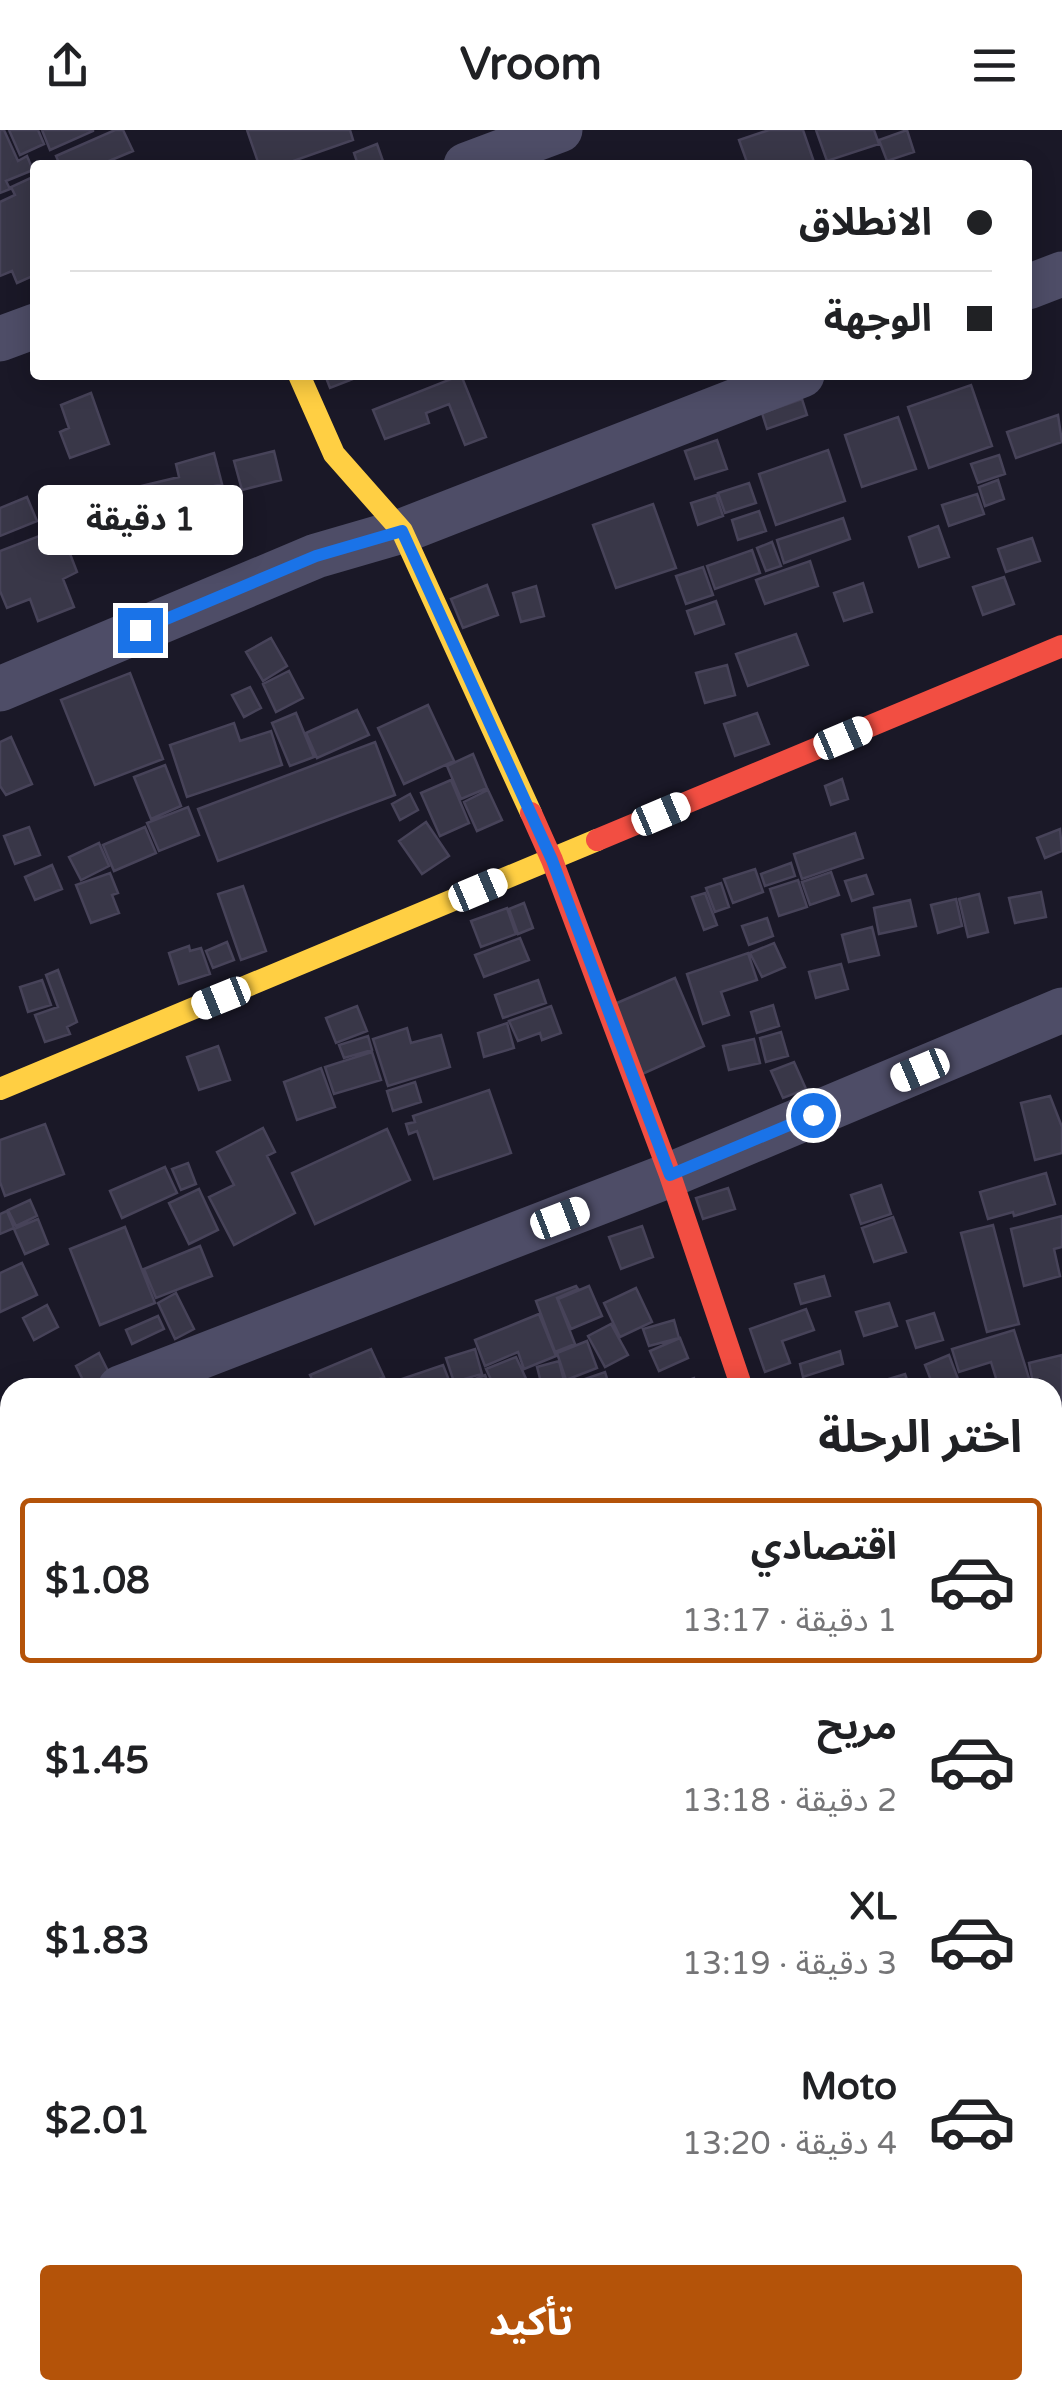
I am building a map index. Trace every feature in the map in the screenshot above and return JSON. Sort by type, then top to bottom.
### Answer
[{"type":"street","points":[[479,160],[560,130]]},
{"type":"street","points":[[1032,285],[1062,274]]},
{"type":"street","points":[[0,340],[30,328]]},
{"type":"street","points":[[301,380],[334,454],[402,531],[552,860],[670,1175],[739,1378]]},
{"type":"street","points":[[0,689],[316,556],[402,531],[789,380]]},
{"type":"street","points":[[0,1089],[1062,646]]},
{"type":"street","points":[[146,1378],[670,1175],[1062,1010]]},
{"type":"building","points":[[0,130],[4,130],[18,161],[27,156],[30,171],[6,181],[10,189],[0,193]]},
{"type":"building","points":[[9,130],[38,130],[44,144],[20,155]]},
{"type":"building","points":[[42,130],[93,130],[93,131],[50,150]]},
{"type":"building","points":[[115,130],[123,130],[133,151],[111,160],[58,160],[56,156]]},
{"type":"building","points":[[247,130],[350,130],[353,140],[296,160],[257,160]]},
{"type":"building","points":[[769,130],[803,130],[813,160],[746,160],[739,140]]},
{"type":"building","points":[[816,130],[874,130],[879,144],[827,160]]},
{"type":"building","points":[[907,130],[914,152],[887,160],[879,140]]},
{"type":"building","points":[[377,144],[383,160],[356,160],[354,153]]},
{"type":"building","points":[[30,178],[30,277],[17,283],[12,271],[0,276],[0,202],[15,195],[11,187]]},
{"type":"building","points":[[327,380],[350,380],[330,388]]},
{"type":"building","points":[[448,380],[463,380],[486,437],[465,445],[449,404],[426,413],[429,423],[385,439],[373,410]]},
{"type":"building","points":[[971,385],[992,446],[929,468],[908,407]]},
{"type":"building","points":[[91,393],[109,444],[70,458],[60,432],[69,428],[61,405]]},
{"type":"building","points":[[802,399],[807,415],[767,429],[762,413]]},
{"type":"building","points":[[1058,415],[1062,442],[1016,458],[1007,432]]},
{"type":"building","points":[[898,417],[916,469],[862,487],[845,435]]},
{"type":"building","points":[[717,440],[727,469],[695,479],[685,451]]},
{"type":"building","points":[[828,450],[845,501],[776,525],[759,474]]},
{"type":"building","points":[[274,451],[281,480],[242,490],[234,461]]},
{"type":"building","points":[[214,453],[222,484],[191,492],[193,504],[176,508],[184,540],[144,550],[129,489],[179,477],[176,464]]},
{"type":"building","points":[[999,455],[1005,474],[978,483],[971,464]]},
{"type":"building","points":[[998,480],[1004,499],[985,506],[979,487]]},
{"type":"building","points":[[749,483],[756,503],[725,513],[718,493]]},
{"type":"building","points":[[977,494],[984,514],[949,526],[942,505]]},
{"type":"building","points":[[716,495],[723,516],[698,525],[691,503]]},
{"type":"building","points":[[27,497],[37,521],[0,536],[0,508]]},
{"type":"building","points":[[653,504],[676,568],[616,588],[593,525]]},
{"type":"building","points":[[759,511],[766,531],[738,540],[732,520]]},
{"type":"building","points":[[843,518],[850,539],[784,563],[777,540]]},
{"type":"building","points":[[938,526],[949,557],[919,567],[909,537]]},
{"type":"building","points":[[60,528],[77,572],[63,579],[74,607],[38,621],[30,599],[7,608],[0,591],[0,551]]},
{"type":"building","points":[[1032,538],[1040,561],[1006,572],[998,549]]},
{"type":"building","points":[[772,542],[781,566],[766,571],[757,548]]},
{"type":"building","points":[[752,550],[760,573],[715,589],[707,566]]},
{"type":"building","points":[[810,561],[818,586],[765,604],[756,580]]},
{"type":"building","points":[[703,567],[713,595],[686,604],[676,576]]},
{"type":"building","points":[[1004,577],[1014,604],[983,615],[973,587]]},
{"type":"building","points":[[863,583],[872,612],[844,621],[834,593]]},
{"type":"building","points":[[487,585],[498,615],[463,628],[451,599]]},
{"type":"building","points":[[536,586],[544,616],[521,622],[513,593]]},
{"type":"building","points":[[716,601],[724,624],[695,634],[687,611]]},
{"type":"building","points":[[796,634],[808,665],[748,686],[736,654]]},
{"type":"building","points":[[271,638],[287,666],[263,681],[246,652]]},
{"type":"building","points":[[727,665],[735,695],[705,703],[696,673]]},
{"type":"building","points":[[289,671],[303,698],[276,712],[263,684]]},
{"type":"building","points":[[130,673],[163,759],[95,785],[61,700]]},
{"type":"building","points":[[250,687],[261,708],[244,717],[232,695]]},
{"type":"building","points":[[428,705],[454,761],[404,784],[378,728]]},
{"type":"building","points":[[357,710],[369,735],[317,758],[306,733]]},
{"type":"building","points":[[296,713],[314,757],[290,766],[272,723]]},
{"type":"building","points":[[757,713],[769,744],[735,756],[724,724]]},
{"type":"building","points":[[234,723],[240,741],[271,731],[282,765],[187,797],[170,745]]},
{"type":"building","points":[[11,737],[32,784],[6,795],[0,786],[0,742]]},
{"type":"building","points":[[375,742],[395,795],[218,861],[198,809]]},
{"type":"building","points":[[473,754],[487,788],[461,799],[447,766]]},
{"type":"building","points":[[165,765],[181,806],[151,819],[134,777]]},
{"type":"building","points":[[842,779],[848,799],[831,805],[825,786]]},
{"type":"building","points":[[451,780],[469,823],[440,836],[421,793]]},
{"type":"building","points":[[488,790],[502,820],[477,831],[464,802]]},
{"type":"building","points":[[410,794],[418,810],[400,820],[392,804]]},
{"type":"building","points":[[188,807],[199,835],[159,851],[147,823]]},
{"type":"building","points":[[426,822],[449,856],[422,874],[399,841]]},
{"type":"building","points":[[29,827],[40,855],[15,864],[4,836]]},
{"type":"building","points":[[145,827],[156,853],[114,871],[103,845]]},
{"type":"building","points":[[1060,829],[1062,851],[1045,858],[1037,838]]},
{"type":"building","points":[[855,833],[863,858],[802,879],[794,854]]},
{"type":"building","points":[[99,843],[109,866],[81,880],[69,857]]},
{"type":"building","points":[[791,863],[795,876],[765,886],[761,874]]},
{"type":"building","points":[[52,865],[62,889],[35,900],[25,877]]},
{"type":"building","points":[[755,869],[763,892],[733,903],[724,879]]},
{"type":"building","points":[[831,872],[839,895],[810,905],[802,882]]},
{"type":"building","points":[[110,873],[118,893],[112,895],[119,913],[91,923],[76,885]]},
{"type":"building","points":[[866,875],[873,894],[852,901],[845,881]]},
{"type":"building","points":[[798,880],[807,907],[779,916],[770,889]]},
{"type":"building","points":[[721,883],[729,907],[715,912],[706,888]]},
{"type":"building","points":[[243,886],[266,951],[241,960],[218,894]]},
{"type":"building","points":[[1041,892],[1046,917],[1015,923],[1009,898]]},
{"type":"building","points":[[705,893],[717,925],[704,930],[692,897]]},
{"type":"building","points":[[979,894],[988,932],[968,937],[959,899]]},
{"type":"building","points":[[956,899],[962,926],[938,933],[931,905]]},
{"type":"building","points":[[910,900],[916,926],[879,934],[874,908]]},
{"type":"building","points":[[524,903],[533,928],[518,934],[509,909]]},
{"type":"building","points":[[507,908],[516,934],[481,947],[471,921]]},
{"type":"building","points":[[767,918],[773,936],[749,945],[742,926]]},
{"type":"building","points":[[872,927],[879,955],[849,962],[842,935]]},
{"type":"building","points":[[520,938],[529,960],[484,977],[475,955]]},
{"type":"building","points":[[227,942],[234,960],[213,968],[206,951]]},
{"type":"building","points":[[774,943],[785,967],[762,977],[750,953]]},
{"type":"building","points":[[189,946],[190,951],[201,948],[210,974],[179,984],[169,953]]},
{"type":"building","points":[[748,953],[757,980],[721,992],[729,1015],[703,1024],[687,974]]},
{"type":"building","points":[[841,964],[848,989],[816,998],[809,972]]},
{"type":"building","points":[[58,970],[77,1022],[67,1027],[70,1034],[45,1042],[35,1015],[58,1007],[46,975]]},
{"type":"building","points":[[675,978],[704,1046],[640,1075],[610,1006]]},
{"type":"building","points":[[42,980],[51,1005],[28,1012],[20,987]]},
{"type":"building","points":[[538,980],[546,1003],[503,1018],[495,995]]},
{"type":"building","points":[[773,1005],[779,1026],[757,1033],[751,1012]]},
{"type":"building","points":[[357,1006],[367,1031],[336,1043],[326,1018]]},
{"type":"building","points":[[551,1006],[561,1033],[542,1040],[540,1033],[518,1041],[509,1021]]},
{"type":"building","points":[[507,1023],[514,1048],[484,1057],[478,1033]]},
{"type":"building","points":[[407,1028],[411,1043],[441,1035],[450,1067],[388,1086],[373,1039]]},
{"type":"building","points":[[781,1032],[788,1056],[766,1062],[760,1038]]},
{"type":"building","points":[[368,1036],[372,1050],[344,1058],[339,1045]]},
{"type":"building","points":[[754,1039],[760,1063],[729,1070],[723,1046]]},
{"type":"building","points":[[218,1046],[230,1080],[199,1090],[187,1057]]},
{"type":"building","points":[[372,1052],[381,1080],[334,1094],[325,1067]]},
{"type":"building","points":[[794,1062],[806,1089],[783,1098],[771,1071]]},
{"type":"building","points":[[321,1068],[335,1107],[297,1120],[284,1082]]},
{"type":"building","points":[[415,1082],[421,1102],[393,1111],[387,1091]]},
{"type":"building","points":[[489,1090],[511,1153],[434,1179],[417,1131],[409,1134],[406,1124],[415,1122],[413,1116]]},
{"type":"building","points":[[1050,1096],[1062,1127],[1062,1153],[1035,1160],[1021,1103]]},
{"type":"building","points":[[45,1124],[64,1174],[5,1196],[0,1182],[0,1140]]},
{"type":"building","points":[[263,1128],[275,1152],[267,1156],[295,1213],[234,1245],[209,1197],[234,1185],[217,1152]]},
{"type":"building","points":[[387,1129],[410,1180],[315,1224],[292,1173]]},
{"type":"building","points":[[188,1163],[196,1184],[181,1190],[172,1169]]},
{"type":"building","points":[[165,1167],[177,1193],[122,1218],[110,1191]]},
{"type":"building","points":[[1046,1173],[1055,1204],[988,1219],[980,1192]]},
{"type":"building","points":[[881,1185],[891,1214],[861,1224],[851,1195]]},
{"type":"building","points":[[728,1188],[735,1209],[703,1219],[696,1198]]},
{"type":"building","points":[[199,1189],[218,1230],[189,1244],[169,1203]]},
{"type":"building","points":[[30,1200],[37,1216],[16,1226],[8,1210]]},
{"type":"building","points":[[7,1211],[14,1228],[0,1234],[0,1214]]},
{"type":"building","points":[[1062,1216],[1062,1247],[1054,1249],[1060,1276],[1024,1286],[1011,1229]]},
{"type":"building","points":[[893,1217],[906,1252],[874,1262],[862,1228]]},
{"type":"building","points":[[38,1219],[48,1244],[25,1254],[14,1229]]},
{"type":"building","points":[[993,1225],[1019,1324],[987,1332],[961,1233]]},
{"type":"building","points":[[642,1226],[653,1257],[621,1269],[609,1237]]},
{"type":"building","points":[[125,1227],[155,1303],[100,1325],[70,1249]]},
{"type":"building","points":[[200,1246],[212,1276],[156,1298],[144,1269]]},
{"type":"building","points":[[22,1263],[37,1295],[0,1312],[0,1273]]},
{"type":"building","points":[[824,1276],[830,1296],[801,1304],[795,1284]]},
{"type":"building","points":[[576,1286],[578,1289],[557,1298],[575,1344],[555,1352],[536,1301]]},
{"type":"building","points":[[589,1286],[602,1316],[571,1329],[558,1299]]},
{"type":"building","points":[[636,1288],[652,1322],[620,1337],[604,1303]]},
{"type":"building","points":[[176,1293],[194,1329],[175,1339],[158,1303]]},
{"type":"building","points":[[889,1303],[897,1326],[864,1336],[856,1312]]},
{"type":"building","points":[[47,1305],[58,1327],[34,1340],[23,1318]]},
{"type":"building","points":[[806,1309],[814,1330],[782,1341],[790,1363],[765,1372],[750,1329]]},
{"type":"building","points":[[934,1313],[943,1340],[916,1348],[907,1321]]},
{"type":"building","points":[[539,1314],[556,1356],[524,1369],[518,1352],[485,1366],[475,1340]]},
{"type":"building","points":[[158,1316],[164,1329],[132,1344],[126,1330]]},
{"type":"building","points":[[674,1320],[679,1338],[649,1346],[643,1329]]},
{"type":"building","points":[[611,1324],[628,1355],[605,1367],[588,1336]]},
{"type":"building","points":[[1014,1330],[1029,1378],[996,1378],[991,1362],[959,1372],[952,1349]]},
{"type":"building","points":[[680,1338],[688,1358],[659,1371],[650,1351]]},
{"type":"building","points":[[587,1341],[597,1368],[565,1378],[557,1353]]},
{"type":"building","points":[[371,1349],[384,1377],[311,1378],[310,1375]]},
{"type":"building","points":[[475,1349],[482,1374],[453,1378],[446,1358]]},
{"type":"building","points":[[840,1351],[843,1364],[803,1377],[800,1364]]},
{"type":"building","points":[[99,1353],[110,1375],[82,1378],[76,1366]]},
{"type":"building","points":[[949,1355],[958,1378],[930,1378],[925,1365]]},
{"type":"building","points":[[1062,1355],[1062,1378],[1032,1378],[1029,1363]]},
{"type":"building","points":[[516,1357],[526,1378],[490,1378],[486,1369]]},
{"type":"building","points":[[559,1361],[563,1378],[540,1378],[537,1367]]},
{"type":"building","points":[[443,1365],[448,1378],[405,1378]]},
{"type":"traffic: slow","points":[[301,380],[334,454],[402,531],[531,813]]},
{"type":"traffic: slow","points":[[0,1089],[597,840]]},
{"type":"traffic: jam","points":[[597,840],[1062,646]]},
{"type":"traffic: jam","points":[[531,813],[670,1175],[739,1378]]},
{"type":"route","points":[[140,630],[316,556],[402,531],[552,860],[670,1175],[813,1115]]}]
